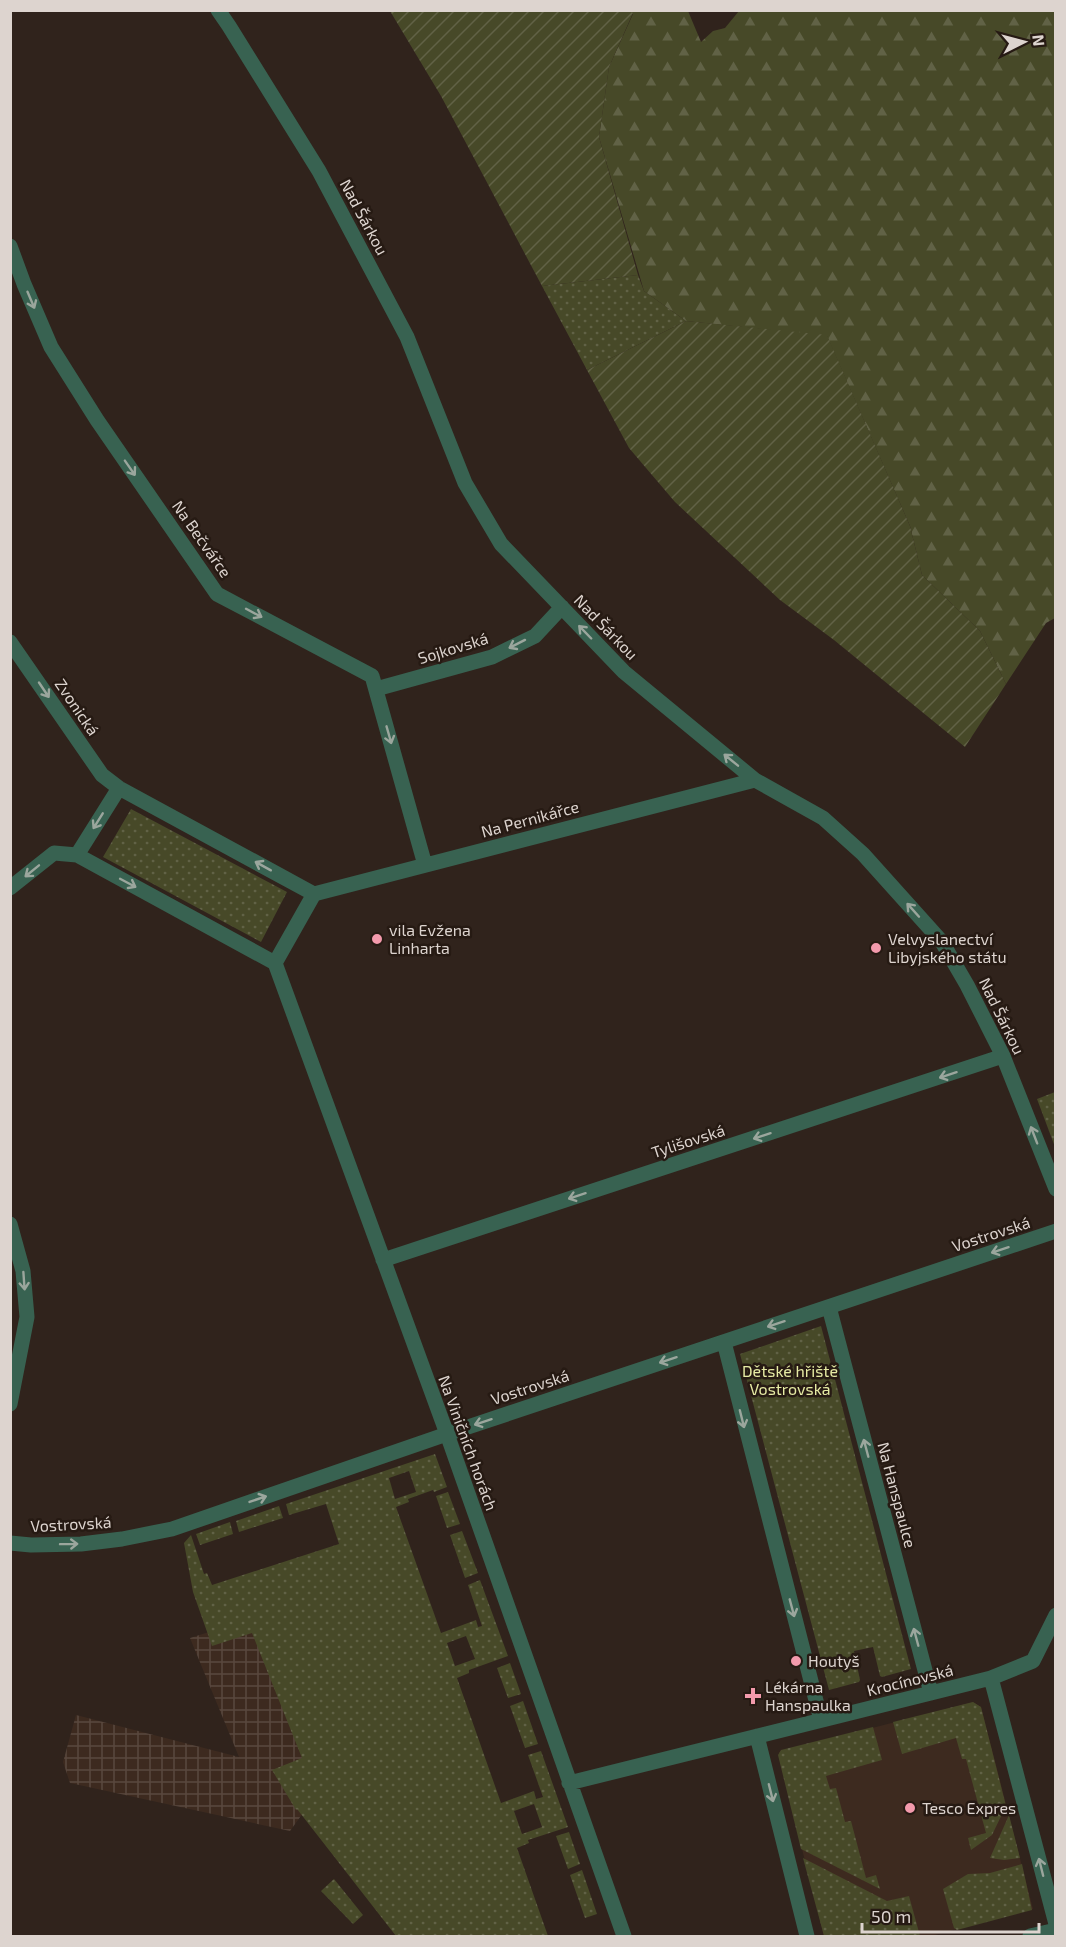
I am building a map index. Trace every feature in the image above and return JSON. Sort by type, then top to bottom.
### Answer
[{"type":"street","name":"Nad Šárkou","points":[[218,10],[319,171],[401,327],[465,483],[501,544],[624,672],[755,780],[823,819],[863,854],[942,942],[1003,1056],[1056,1190]]},
{"type":"street","name":"Na Bečvářce","points":[[10,246],[51,347],[97,420],[217,594],[372,676],[425,865]]},
{"type":"street","name":"Sojkovská","points":[[376,689],[492,657],[535,636],[562,607]]},
{"type":"street","name":"Zvonická","points":[[10,642],[102,776],[119,788]]},
{"type":"street","name":"Na Pernikářce","points":[[314,894],[755,780]]},
{"type":"street","points":[[10,888],[54,853],[76,855],[275,963],[314,894],[119,788],[76,855]]},
{"type":"street","name":"Na Viničních horách","points":[[275,963],[447,1434],[624,1936]]},
{"type":"street","name":"Tylišovská","points":[[383,1260],[1003,1056]]},
{"type":"street","points":[[10,1224],[23,1271],[27,1317],[10,1404]]},
{"type":"street","name":"Vostrovská","points":[[10,1543],[81,1544],[122,1539],[171,1529],[447,1434],[1056,1231]]},
{"type":"street","name":"Na Hanspaulce","points":[[829,1307],[931,1693]]},
{"type":"street","points":[[724,1342],[821,1720]]},
{"type":"street","name":"Krocínovská","points":[[569,1783],[991,1678],[1033,1661],[1056,1615]]},
{"type":"street","points":[[991,1678],[1056,1924]]},
{"type":"street","points":[[758,1736],[807,1936]]},
{"type":"street","points":[[1030,1936],[1056,1930]]},
{"type":"shaded area","points":[[260,1616],[318,1768],[306,1809],[290,1831],[70,1783],[63,1762],[76,1715],[239,1757],[190,1638]]},
{"type":"shaded area","points":[[973,1702],[981,1707],[1033,1909],[931,1936],[824,1936],[779,1752]]},
{"type":"green space","points":[[627,10],[633,13],[609,67],[599,137],[638,275],[542,286],[441,96],[390,11]]},
{"type":"green space","points":[[627,11],[688,11],[701,42],[713,31],[725,28],[739,11],[1055,11],[1055,618],[1046,623],[1006,684],[980,631],[922,575],[910,526],[827,336],[686,321],[644,291],[599,137],[609,67],[633,14]]},
{"type":"green space","points":[[638,275],[644,291],[686,321],[587,370],[542,286]]},
{"type":"green space","points":[[686,321],[827,335],[910,526],[922,575],[980,631],[1006,684],[965,747],[834,640],[780,600],[675,502],[629,448],[587,370]]},
{"type":"green space","points":[[131,809],[287,892],[261,942],[103,857]]},
{"type":"green space","points":[[1055,1092],[1055,1147],[1037,1099]]},
{"type":"green space","name":"Dětské hřiště Vostrovská","points":[[821,1326],[911,1669],[882,1677],[873,1647],[854,1651],[859,1682],[829,1690],[740,1354]]},
{"type":"green space","points":[[435,1454],[447,1487],[408,1499],[409,1502],[396,1507],[441,1633],[476,1620],[478,1627],[482,1626],[468,1585],[480,1580],[508,1656],[469,1670],[469,1673],[457,1678],[501,1803],[534,1791],[536,1799],[543,1797],[528,1755],[541,1751],[568,1827],[528,1840],[529,1843],[517,1848],[548,1936],[396,1936],[296,1810],[272,1770],[302,1758],[252,1633],[212,1646],[193,1592],[184,1543],[191,1535],[204,1574],[207,1573],[212,1585],[339,1544],[326,1504],[289,1515],[286,1504]],"holes":[[[409,1471],[416,1492],[395,1499],[389,1478]],[[466,1636],[475,1659],[455,1666],[447,1643]],[[534,1804],[542,1827],[522,1834],[514,1811]]]},
{"type":"green space","points":[[448,1492],[460,1524],[447,1528],[436,1496]]},
{"type":"green space","points":[[279,1506],[283,1518],[239,1532],[236,1521]]},
{"type":"green space","points":[[230,1522],[233,1534],[200,1545],[196,1534]]},
{"type":"green space","points":[[462,1531],[478,1573],[465,1578],[450,1535]]},
{"type":"green space","points":[[510,1663],[521,1694],[508,1698],[497,1668]]},
{"type":"green space","points":[[523,1701],[538,1744],[525,1748],[510,1706]]},
{"type":"green space","points":[[973,1702],[981,1707],[1006,1806],[992,1835],[971,1850],[968,1838],[986,1833],[966,1759],[962,1759],[956,1738],[902,1754],[893,1722]]},
{"type":"green space","points":[[873,1727],[882,1760],[826,1776],[830,1789],[836,1788],[845,1822],[851,1821],[866,1878],[876,1875],[880,1889],[801,1849],[778,1755],[781,1750]]},
{"type":"green space","points":[[1009,1815],[1020,1858],[1004,1860],[990,1858]]},
{"type":"green space","points":[[569,1832],[580,1864],[568,1869],[556,1836]]},
{"type":"green space","points":[[803,1858],[887,1901],[909,1896],[920,1936],[824,1936]]},
{"type":"green space","points":[[1022,1864],[1032,1910],[957,1930],[954,1928],[943,1889],[968,1874],[990,1873]]},
{"type":"green space","points":[[582,1870],[597,1914],[585,1918],[570,1875]]},
{"type":"green space","points":[[334,1879],[363,1915],[353,1924],[321,1891]]},
{"type":"place","name":"vila Evžena Linharta","points":[[377,939]]},
{"type":"place","name":"Velvyslanectví Libyjského státu","points":[[876,948]]},
{"type":"place","name":"Houtyš","points":[[796,1661]]},
{"type":"place","name":"Lékárna Hanspaulka","points":[[753,1696]]},
{"type":"place","name":"Tesco Expres","points":[[910,1808]]}]
